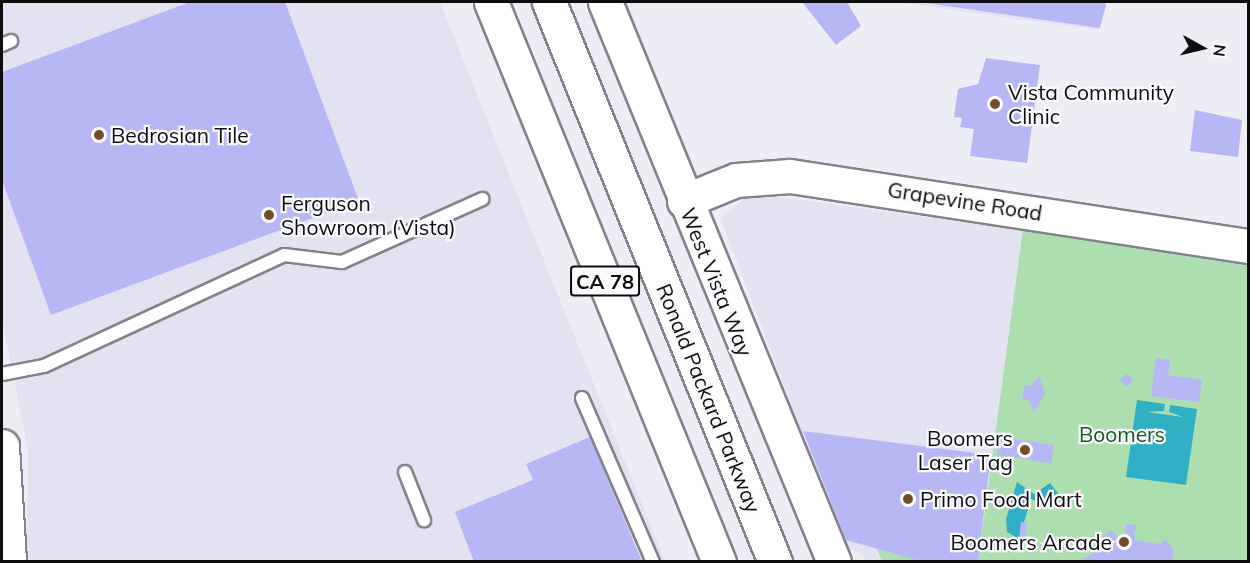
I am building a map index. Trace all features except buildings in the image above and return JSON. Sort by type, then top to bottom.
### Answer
[{"type":"main road","name":"CA 78","points":[[491,2],[719,561]]},
{"type":"main road","name":"Ronald Packard Parkway","points":[[549,2],[775,561]]},
{"type":"main road","name":"West Vista Way","points":[[605,2],[684,201],[834,561]]},
{"type":"main road","name":"Grapevine Road","points":[[684,201],[736,180],[790,176],[1248,246]]},
{"type":"main road","points":[[2,446],[9,561]]},
{"type":"lane","points":[[2,374],[44,366],[284,255],[342,262],[482,200]]},
{"type":"lane","points":[[582,398],[652,561]]},
{"type":"lane","points":[[405,472],[424,520]]},
{"type":"shaded area","points":[[2,2],[440,2],[665,561],[27,561],[28,450],[2,319]]},
{"type":"shaded area","points":[[897,2],[1103,2],[1099,30]]},
{"type":"shaded area","points":[[750,193],[1248,261],[1248,561],[865,561],[862,554],[845,547],[721,219]]},
{"type":"green space","name":"Boomers","points":[[1023,229],[1248,266],[1248,561],[978,562]]},
{"type":"green space","points":[[877,549],[924,561],[882,561]]},
{"type":"water","points":[[1137,400],[1165,404],[1164,411],[1147,412],[1183,417],[1169,412],[1170,405],[1197,409],[1186,485],[1126,477]]},
{"type":"water","points":[[1017,482],[1034,494],[1050,483],[1061,497],[1052,507],[1031,499],[1019,539],[1007,532],[1006,519]]},
{"type":"place","name":"Vista Community Clinic","points":[[995,104]]},
{"type":"place","name":"Bedrosian Tile","points":[[99,135]]},
{"type":"place","name":"Ferguson Showroom (Vista)","points":[[269,215]]},
{"type":"place","name":"Boomers Laser Tag","points":[[1025,450]]},
{"type":"place","name":"Primo Food Mart","points":[[908,499]]},
{"type":"place","name":"Boomers Arcade","points":[[1124,542]]}]
